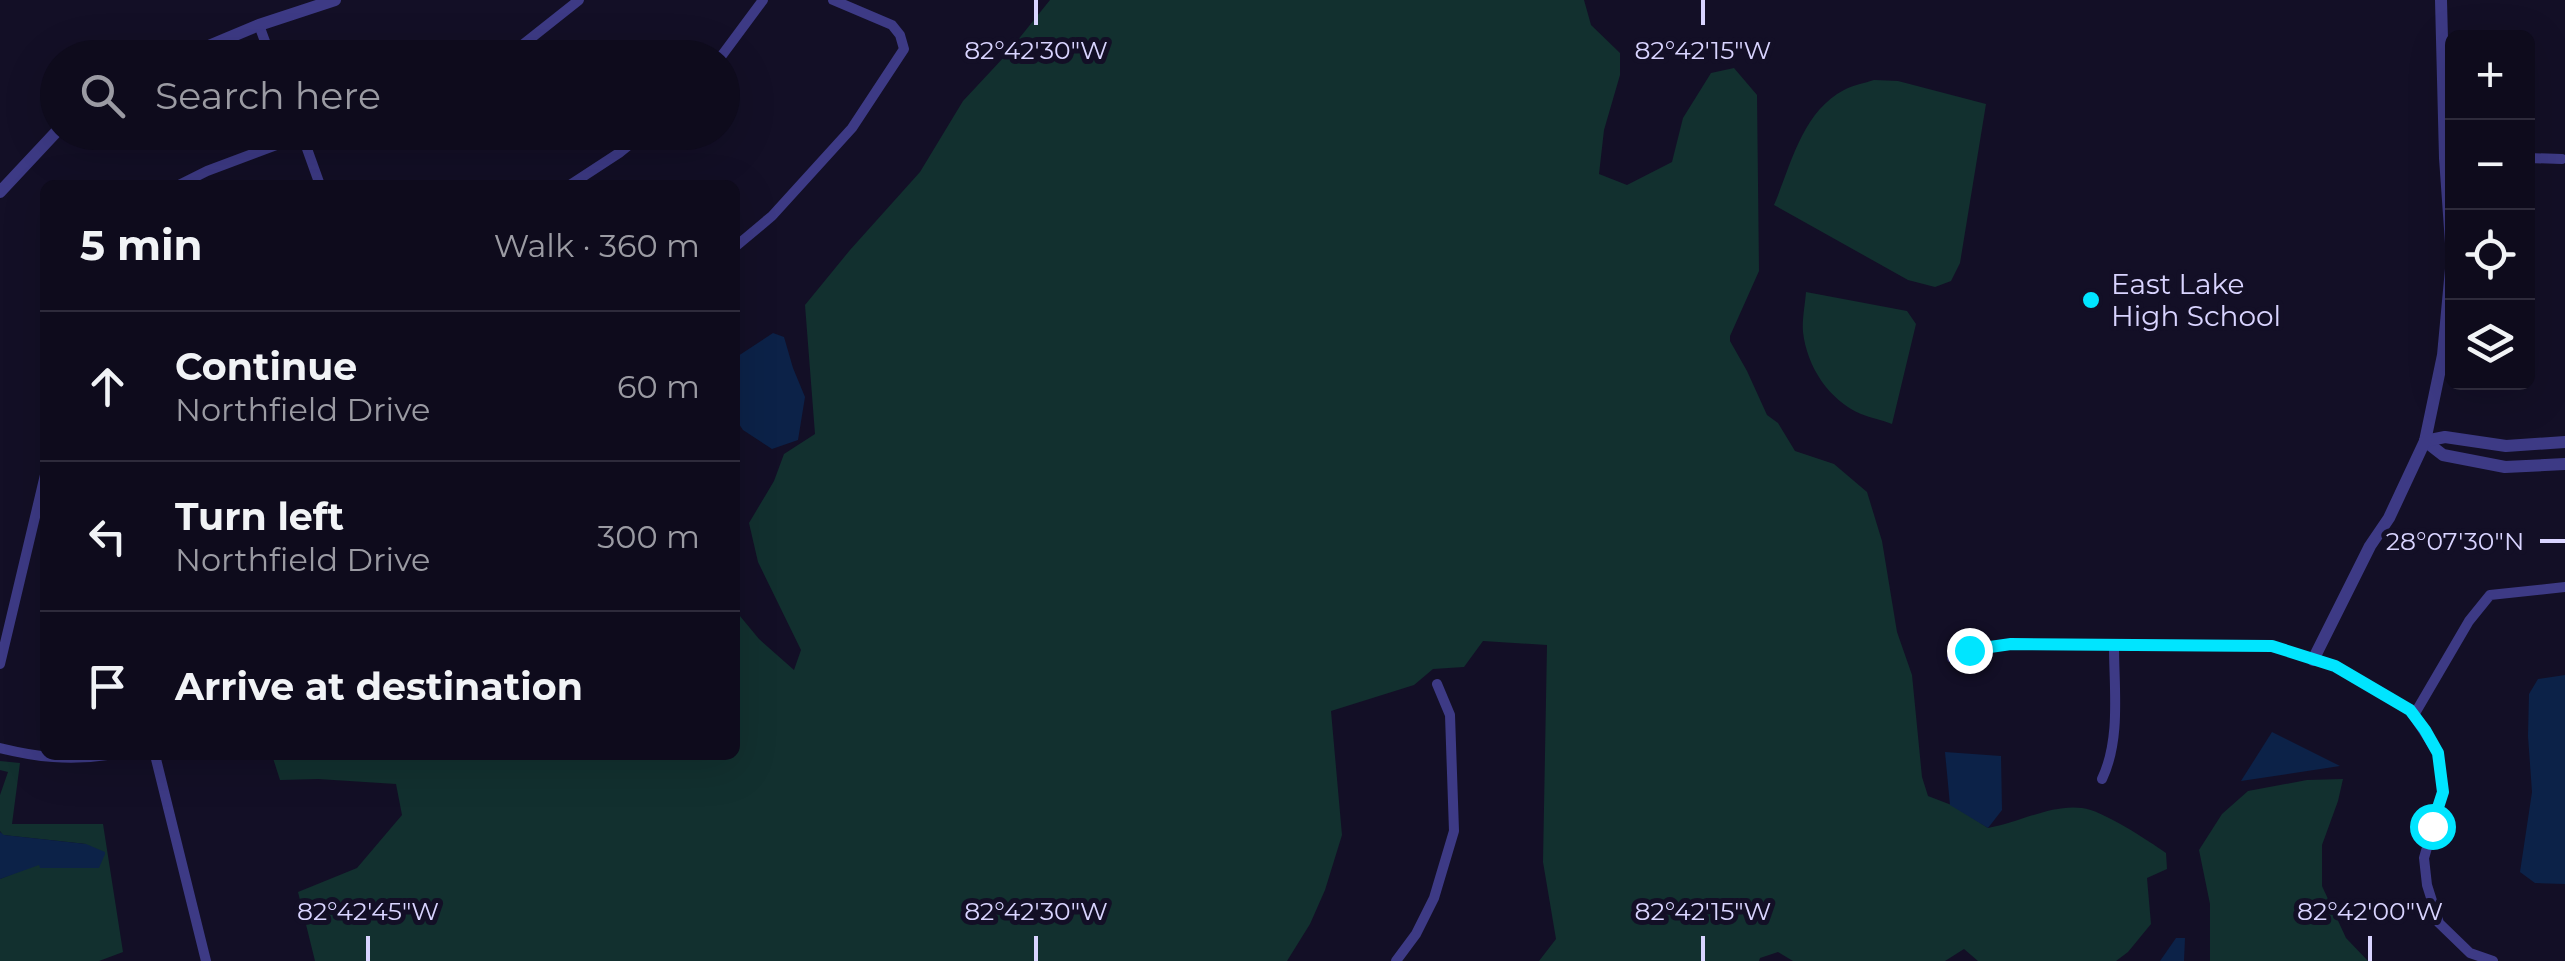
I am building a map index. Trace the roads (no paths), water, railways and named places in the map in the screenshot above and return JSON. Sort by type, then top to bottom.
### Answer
[{"type":"street","points":[[224,40],[335,0]]},
{"type":"street","points":[[529,40],[579,0]]},
{"type":"street","points":[[733,40],[763,0]]},
{"type":"street","points":[[740,242],[772,216],[852,128],[904,49],[892,25],[833,0]]},
{"type":"street","points":[[2441,0],[2447,120]]},
{"type":"street","points":[[260,25],[265,40]]},
{"type":"street","points":[[0,190],[40,149]]},
{"type":"street","points":[[189,180],[263,150]]},
{"type":"street","points":[[310,150],[319,180]]},
{"type":"street","points":[[578,180],[623,150]]},
{"type":"street","points":[[2535,158],[2562,158]]},
{"type":"street","points":[[2313,660],[2370,546],[2390,518],[2425,441],[2442,355],[2448,300]]},
{"type":"street","points":[[2425,441],[2445,437],[2506,446],[2565,442]]},
{"type":"street","points":[[2425,441],[2443,455],[2505,466],[2565,464]]},
{"type":"street","points":[[0,664],[40,496]]},
{"type":"street","points":[[2414,716],[2469,621],[2490,595],[2565,587]]},
{"type":"street","points":[[1952,658],[1969,650],[2011,644],[2272,646],[2335,666],[2410,710],[2438,753],[2443,792],[2424,858],[2427,885],[2440,923],[2470,952],[2494,961]]},
{"type":"street","points":[[2102,779],[2114,741],[2114,646]]},
{"type":"street","points":[[1396,961],[1416,934],[1434,898],[1454,831],[1450,714],[1437,684]]},
{"type":"street","points":[[0,748],[40,756]]},
{"type":"street","points":[[156,760],[206,961]]},
{"type":"water","points":[[773,333],[784,337],[805,397],[798,440],[772,449],[743,430],[740,355]]},
{"type":"water","points":[[2565,675],[2565,884],[2535,883],[2520,872],[2532,792],[2529,694],[2538,679]]},
{"type":"water","points":[[2272,732],[2340,766],[2241,781]]},
{"type":"water","points":[[1945,752],[2001,756],[2002,810],[1988,828],[1950,805]]},
{"type":"water","points":[[0,832],[86,844],[105,854],[99,868],[39,865],[0,879]]},
{"type":"water","points":[[2176,938],[2185,938],[2184,961],[2160,961]]},
{"type":"place","name":"East Lake High School","points":[[2091,300]]}]
